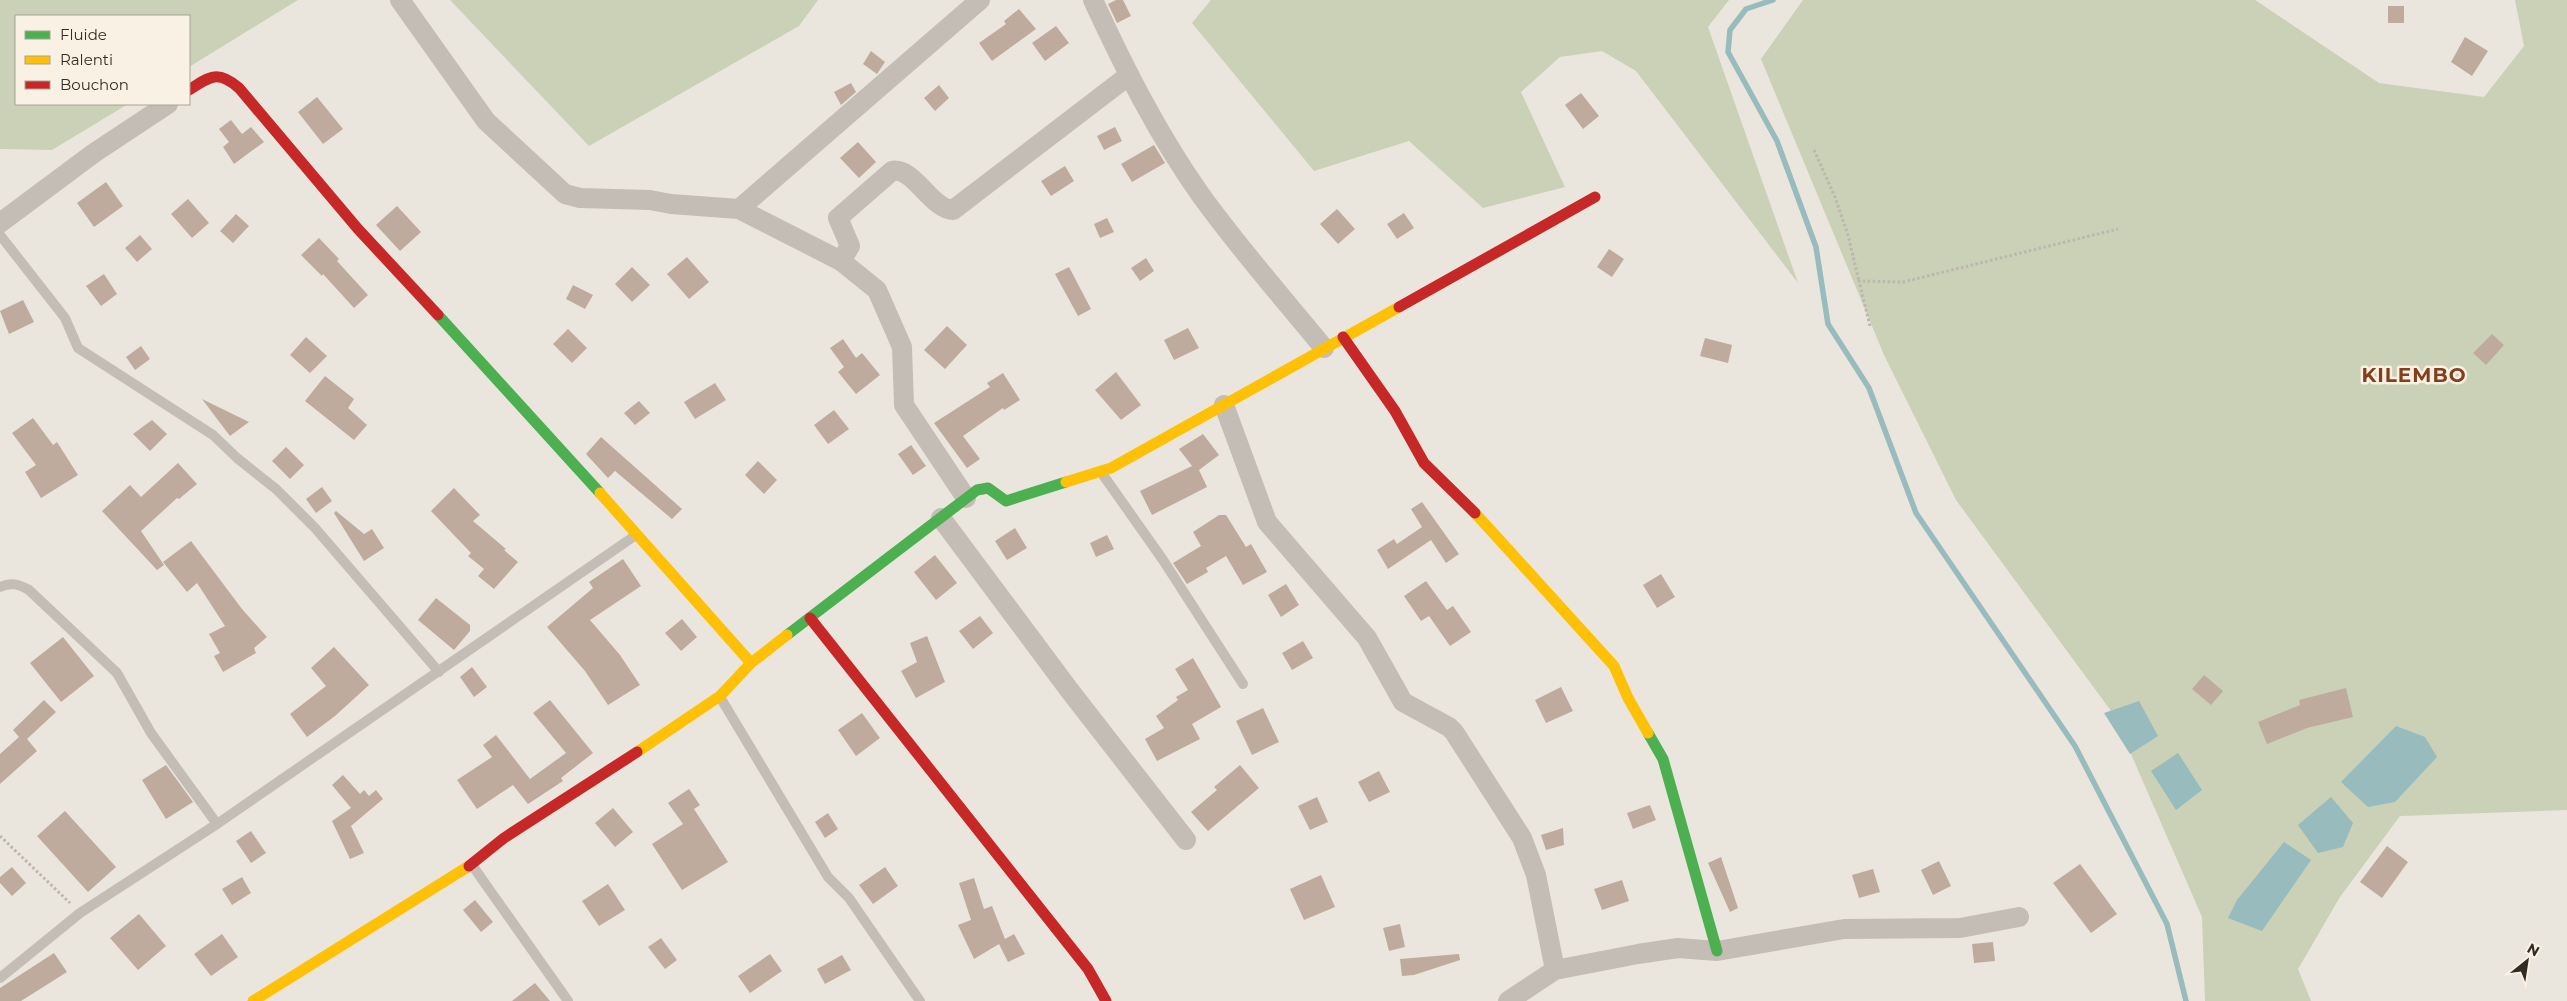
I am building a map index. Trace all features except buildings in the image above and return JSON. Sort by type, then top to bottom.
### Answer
[{"type":"street","points":[[400,0],[486,121],[565,194],[580,198],[656,201],[671,204],[740,209],[841,261],[877,290],[902,347],[904,405],[966,498]]},
{"type":"street","points":[[740,209],[980,0]]},
{"type":"street","points":[[1093,0],[1128,76],[1200,195],[1324,348]]},
{"type":"street","points":[[190,89],[208,77],[219,74],[239,88],[358,229],[520,402],[751,663]]},
{"type":"street","points":[[841,261],[850,246],[838,218],[892,172],[903,172],[943,207],[953,210],[1128,76]]},
{"type":"street","points":[[0,223],[94,153],[166,105]]},
{"type":"street","points":[[254,1001],[472,864],[504,838],[601,777],[720,696],[751,663],[977,490],[988,488],[1006,501],[1101,472],[1595,197]]},
{"type":"street","points":[[1343,337],[1395,411],[1424,463],[1481,519],[1614,666],[1628,698],[1663,759],[1717,951]]},
{"type":"street","points":[[1224,405],[1267,522],[1367,638],[1403,702],[1454,732],[1522,838],[1536,875],[1555,970]]},
{"type":"street","points":[[940,518],[1070,691],[1186,840]]},
{"type":"street","points":[[810,618],[1088,969],[1106,1001]]},
{"type":"street","points":[[1508,1001],[1555,970],[1678,948],[1717,951],[1844,929],[1960,928],[2019,918]]},
{"type":"lane","points":[[0,235],[65,318],[78,348],[213,435],[236,458],[276,489],[315,528],[439,672]]},
{"type":"lane","points":[[1101,472],[1163,560],[1243,684]]},
{"type":"lane","points":[[0,978],[80,913],[217,824],[636,534]]},
{"type":"lane","points":[[0,587],[9,583],[18,584],[28,590],[117,672],[151,733],[217,824]]},
{"type":"lane","points":[[720,696],[828,877],[849,898],[920,1001]]},
{"type":"lane","points":[[472,864],[568,1001]]},
{"type":"path","points":[[1814,150],[1835,197],[1848,235],[1870,326]]},
{"type":"path","points":[[1859,281],[1903,282],[2118,229]]},
{"type":"path","points":[[0,836],[80,913]]},
{"type":"green space","points":[[0,0],[298,0],[190,66],[190,15],[15,15],[15,105],[126,105],[52,150],[0,149]]},
{"type":"green space","points":[[450,0],[818,0],[799,26],[589,146]]},
{"type":"green space","points":[[1211,0],[1729,0],[1708,27],[1798,283],[1636,71],[1602,51],[1560,57],[1521,92],[1565,187],[1483,208],[1409,141],[1314,171],[1192,23]]},
{"type":"green space","points":[[1803,0],[2255,0],[2379,83],[2484,97],[2524,46],[2515,0],[2567,0],[2567,810],[2400,816],[2340,897],[2298,969],[2311,1001],[2205,1001],[2202,917],[2114,715],[1956,500],[1884,355],[1761,59]]},
{"type":"water","points":[[2139,701],[2158,736],[2130,754],[2104,713]]},
{"type":"water","points":[[2396,726],[2425,737],[2437,757],[2395,802],[2368,807],[2341,782]]},
{"type":"water","points":[[2178,753],[2202,790],[2176,810],[2151,771]]},
{"type":"water","points":[[2331,797],[2353,823],[2343,847],[2318,853],[2298,825]]},
{"type":"water","points":[[2284,842],[2311,860],[2262,931],[2228,918],[2237,900]]},
{"type":"waterway","points":[[1773,0],[1746,9],[1730,30],[1728,52],[1777,141],[1816,247],[1828,324],[1869,388],[1916,513],[2075,746],[2167,924],[2186,1001]]},
{"type":"traffic: fast","points":[[438,315],[600,493]]},
{"type":"traffic: fast","points":[[787,635],[977,490],[988,488],[1006,501],[1066,482]]},
{"type":"traffic: fast","points":[[1648,733],[1663,759],[1717,951]]},
{"type":"traffic: slow","points":[[1066,482],[1111,468],[1399,307]]},
{"type":"traffic: slow","points":[[600,493],[751,663]]},
{"type":"traffic: slow","points":[[1475,513],[1614,666],[1628,698],[1648,733]]},
{"type":"traffic: slow","points":[[637,752],[720,696],[751,663],[787,635]]},
{"type":"traffic: slow","points":[[253,1001],[469,866]]},
{"type":"traffic: jam","points":[[190,89],[214,77],[232,82],[239,88],[358,229],[438,315]]},
{"type":"traffic: jam","points":[[1399,307],[1595,197]]},
{"type":"traffic: jam","points":[[1343,337],[1395,411],[1424,463],[1475,513]]},
{"type":"traffic: jam","points":[[810,618],[1088,969],[1106,1001]]},
{"type":"traffic: jam","points":[[469,866],[504,838],[637,752]]},
{"type":"district","name":"KILEMBO","points":[[2414,375]]}]
